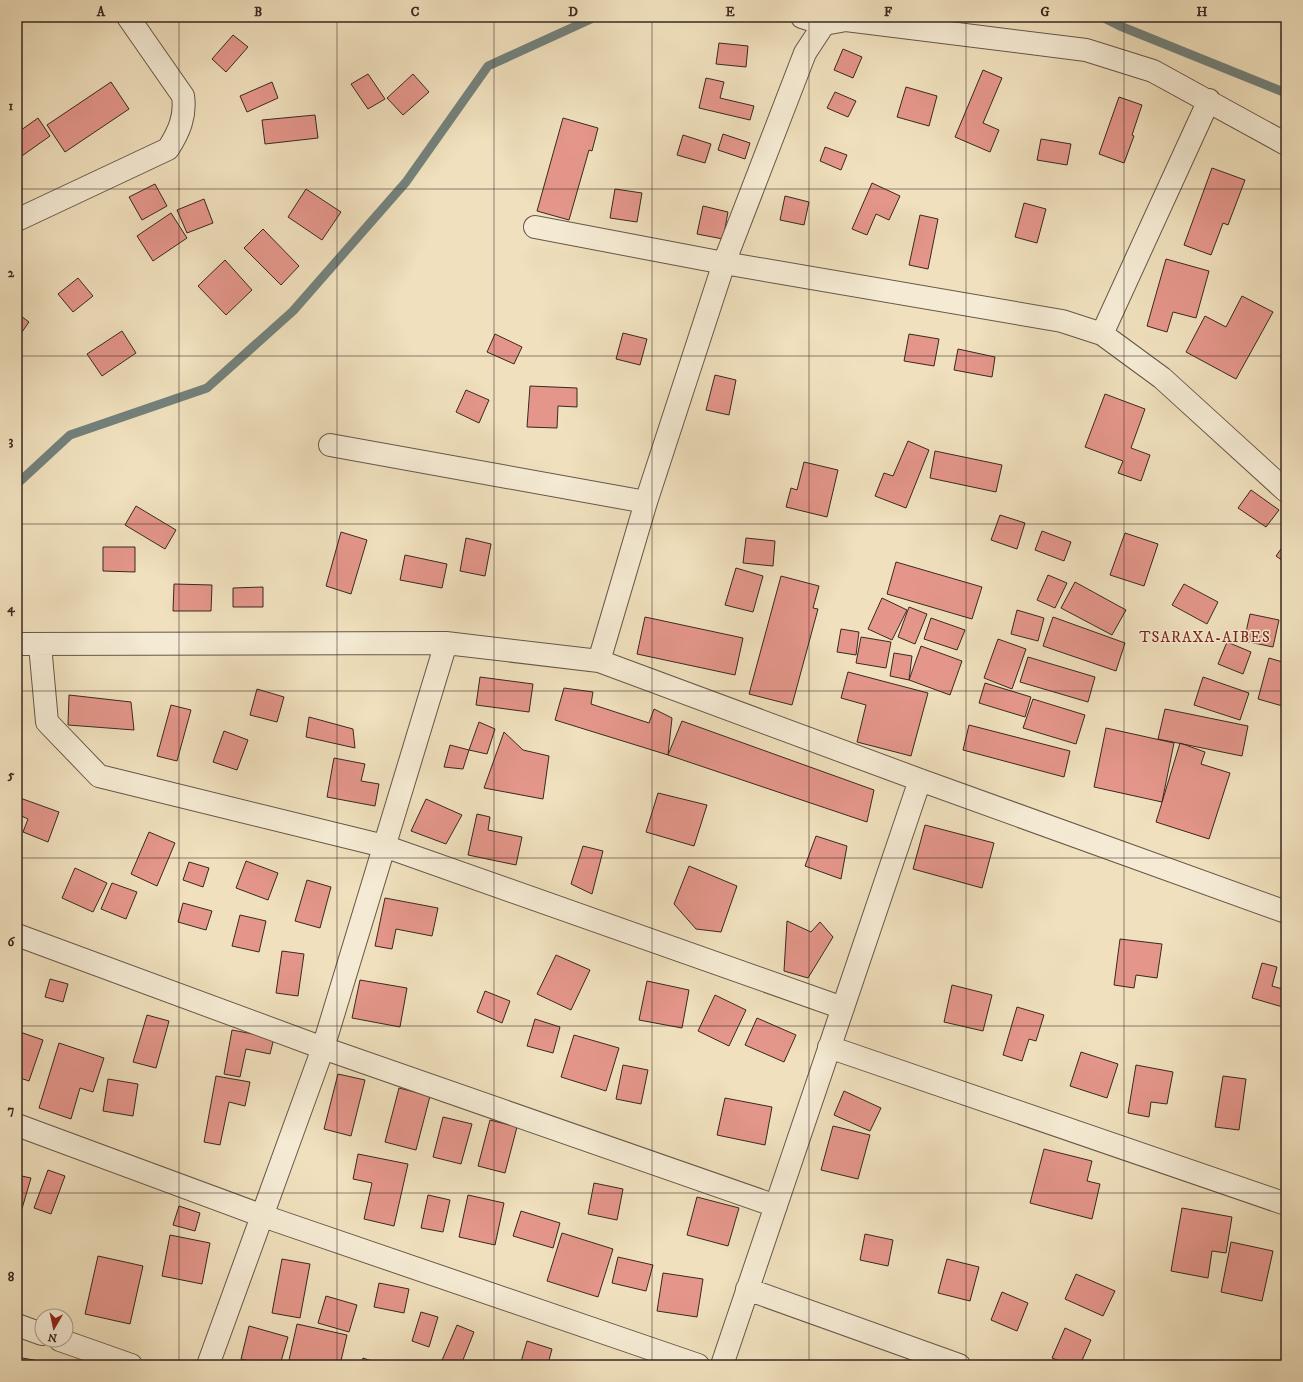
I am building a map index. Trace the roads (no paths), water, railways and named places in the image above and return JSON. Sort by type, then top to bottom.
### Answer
[{"type":"street","points":[[17,220],[168,148],[177,135],[185,107],[183,96],[128,17]]},
{"type":"street","points":[[802,17],[824,24],[846,20],[1086,50],[1153,71],[1209,100],[1286,144]]},
{"type":"street","points":[[599,661],[646,502],[724,263],[805,53],[824,24]]},
{"type":"street","points":[[1102,334],[1209,100]]},
{"type":"street","points":[[535,227],[724,263],[1062,321],[1102,334],[1162,378],[1286,491]]},
{"type":"street","points":[[330,445],[646,502]]},
{"type":"street","points":[[208,1365],[323,1048],[446,643]]},
{"type":"street","points":[[17,644],[446,643],[599,661],[920,780],[1286,912]]},
{"type":"street","points":[[40,645],[47,722],[99,776],[384,846],[843,1008]]},
{"type":"street","points":[[722,1365],[920,780]]},
{"type":"street","points":[[17,935],[323,1048],[776,1206]]},
{"type":"street","points":[[829,1047],[1286,1204]]},
{"type":"street","points":[[17,1125],[263,1216],[698,1365]]},
{"type":"street","points":[[747,1289],[959,1365]]},
{"type":"street","points":[[17,1325],[34,1331]]},
{"type":"street","points":[[74,1345],[131,1365]]},
{"type":"waterway","points":[[17,484],[70,435],[207,388],[293,311],[406,182],[488,66],[593,17]]},
{"type":"waterway","points":[[1102,17],[1120,26],[1286,93]]},
{"type":"district","name":"TSARAXA-AIBES","points":[[1205,637]]}]
